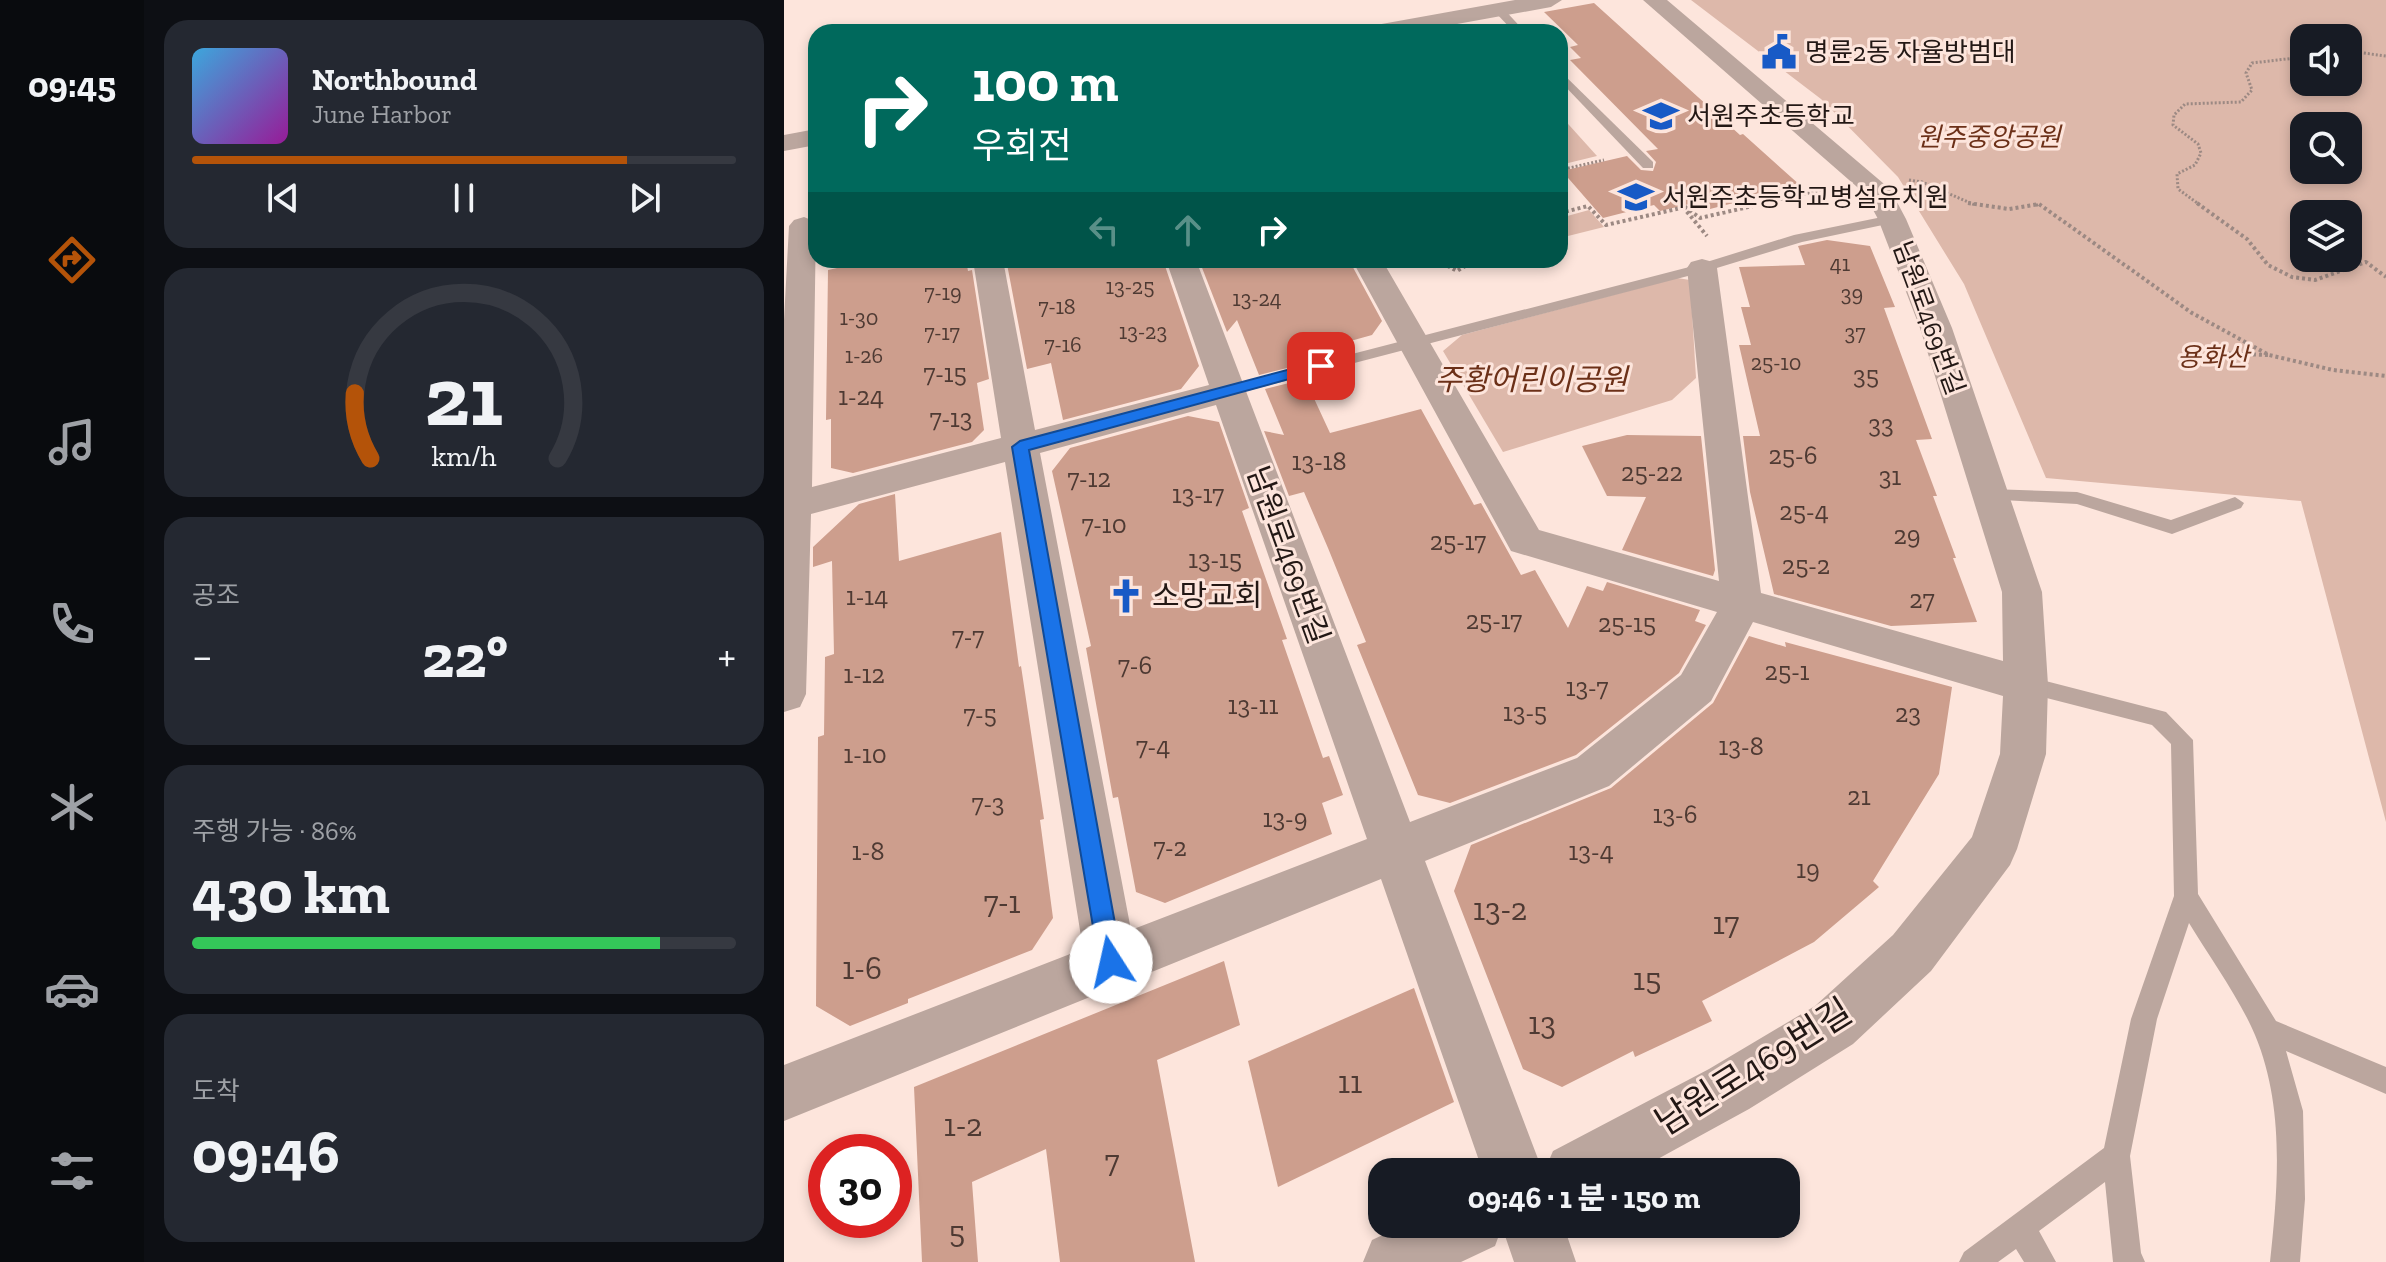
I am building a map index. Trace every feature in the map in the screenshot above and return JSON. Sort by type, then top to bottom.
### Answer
[{"type":"street","points":[[1418,24],[1551,0]]},
{"type":"street","name":"남원로469번길","points":[[1600,1158],[1729,1089],[1834,1025],[1912,953],[1993,849],[2023,754],[2026,685],[2022,592],[1936,328],[1902,206],[1876,189],[1654,0]]},
{"type":"street","points":[[784,143],[808,138]]},
{"type":"street","points":[[784,694],[808,255]]},
{"type":"street","points":[[784,1093],[1593,772],[1696,688],[1742,604],[1714,264]]},
{"type":"street","points":[[989,268],[1111,962]]},
{"type":"street","name":"남원로469번길","points":[[1184,268],[1508,1158]]},
{"type":"street","points":[[1372,268],[1525,541],[2026,685]]},
{"type":"street","points":[[792,506],[1228,391]]},
{"type":"street","points":[[1394,1262],[1444,1238]]},
{"type":"street","points":[[1537,1238],[1545,1262]]},
{"type":"lane","points":[[1498,9],[1512,24]]},
{"type":"lane","points":[[1568,82],[1648,165]]},
{"type":"lane","points":[[1228,391],[1714,264],[1902,206]]},
{"type":"lane","points":[[1990,495],[2077,498],[2172,527],[2235,503]]},
{"type":"lane","points":[[2026,685],[2158,718],[2182,740],[2186,896],[2144,1019],[2116,1156],[2127,1260],[2130,1262]]},
{"type":"lane","points":[[2186,896],[2267,1030],[2289,1111],[2291,1199],[2285,1262]]},
{"type":"lane","points":[[2267,1030],[2386,1081]]},
{"type":"lane","points":[[1974,1262],[2116,1156]]},
{"type":"lane","points":[[2020,1228],[2041,1262]]},
{"type":"path","points":[[2362,53],[2386,56]]},
{"type":"path","points":[[2290,59],[2252,63],[2246,73],[2252,90],[2241,102],[2185,104],[2174,115],[2173,125],[2198,144],[2201,153],[2195,165],[2177,174],[2178,189],[2247,239],[2268,265],[2292,277],[2315,280],[2366,262],[2386,277]]},
{"type":"path","points":[[1568,168],[1636,152]]},
{"type":"path","points":[[1680,203],[1700,218],[1826,190],[1816,180]]},
{"type":"path","points":[[1902,206],[1906,180],[1925,183],[1959,201],[2023,210],[2039,204],[2192,313],[2269,355]]},
{"type":"path","points":[[1568,211],[1588,206],[1606,225],[1681,208],[1677,203],[1680,203]]},
{"type":"path","points":[[1680,203],[1714,264]]},
{"type":"path","points":[[2187,352],[2269,355],[2333,370],[2386,376]]},
{"type":"green space","name":"용화산","points":[[1691,0],[2386,0],[2386,822],[2301,501],[2046,478],[1964,284],[1898,177],[1821,99]]},
{"type":"green space","points":[[1568,124],[1597,156],[1568,163]]},
{"type":"green space","points":[[1589,210],[1604,227],[1568,236],[1568,216]]},
{"type":"green space","name":"주황어린이공원","points":[[1677,278],[1690,280],[1696,378],[1672,400],[1503,452],[1443,351],[1462,335]]},
{"type":"building","points":[[1594,3],[1801,186],[1706,210],[1698,202],[1660,211],[1654,205],[1603,218],[1568,178],[1568,170],[1627,156],[1641,170],[1653,171],[1656,162],[1646,151],[1658,149],[1570,60],[1581,58],[1570,47],[1578,45],[1568,35],[1568,24],[1556,24],[1544,12]]},
{"type":"building","points":[[1827,240],[1870,246],[1895,307],[1884,308],[1932,439],[1916,440],[1937,496],[1933,496],[1956,558],[1953,558],[1977,622],[1891,626],[1774,594],[1750,492],[1743,436],[1760,436],[1739,345],[1751,345],[1741,307],[1750,307],[1739,267],[1805,265],[1798,246]]},
{"type":"building","points":[[1008,268],[1166,268],[1199,366],[1181,389],[1063,420],[1051,363],[1027,369]]},
{"type":"building","points":[[1202,268],[1353,268],[1382,321],[1372,335],[1300,355],[1299,365],[1259,375],[1237,320],[1227,332]]},
{"type":"building","points":[[828,270],[972,270],[989,379],[977,383],[984,430],[972,442],[853,473],[831,468],[831,419],[826,420]]},
{"type":"building","points":[[1305,379],[1330,433],[1421,409],[1474,505],[1481,503],[1521,575],[1535,570],[1568,628],[1587,586],[1603,591],[1607,582],[1700,610],[1695,621],[1706,625],[1679,673],[1576,755],[1450,803],[1418,795],[1357,645],[1366,642],[1328,548],[1304,492],[1289,496],[1264,431],[1284,435],[1265,389]]},
{"type":"building","points":[[1188,416],[1219,422],[1249,508],[1242,511],[1287,639],[1282,640],[1323,758],[1329,756],[1343,795],[1322,803],[1332,834],[1165,903],[1136,892],[1118,797],[1113,798],[1086,648],[1091,646],[1052,471],[1070,448]]},
{"type":"building","points":[[1627,435],[1701,436],[1715,570],[1713,576],[1622,550],[1646,497],[1607,496],[1582,446]]},
{"type":"building","points":[[895,494],[899,561],[1001,532],[1044,819],[1040,820],[1053,918],[1032,950],[908,999],[908,1003],[850,1026],[816,1006],[818,737],[824,735],[825,657],[834,654],[832,561],[813,567],[813,547],[859,504]]},
{"type":"building","points":[[1749,636],[1786,647],[1785,642],[1952,687],[1939,774],[1873,881],[1879,887],[1814,942],[1702,1001],[1712,1021],[1635,1057],[1633,1051],[1562,1087],[1523,1069],[1454,891],[1471,845],[1611,788],[1713,703]]},
{"type":"building","points":[[1224,961],[1240,1025],[1157,1060],[1195,1262],[1060,1262],[1046,1149],[972,1182],[978,1262],[922,1262],[914,1087]]},
{"type":"building","points":[[1414,988],[1454,1102],[1278,1187],[1248,1061]]},
{"type":"place","name":"명륜2동 자율방범대","points":[[1779,52]]},
{"type":"place","name":"서원주초등학교","points":[[1661,116]]},
{"type":"place","name":"서원주초등학교병설유치원","points":[[1636,197]]},
{"type":"place","name":"소망교회","points":[[1126,596]]},
{"type":"route","points":[[1111,962],[1020,447],[1321,366]]},
{"type":"park label","name":"원주중앙공원","points":[[1989,137]]}]
